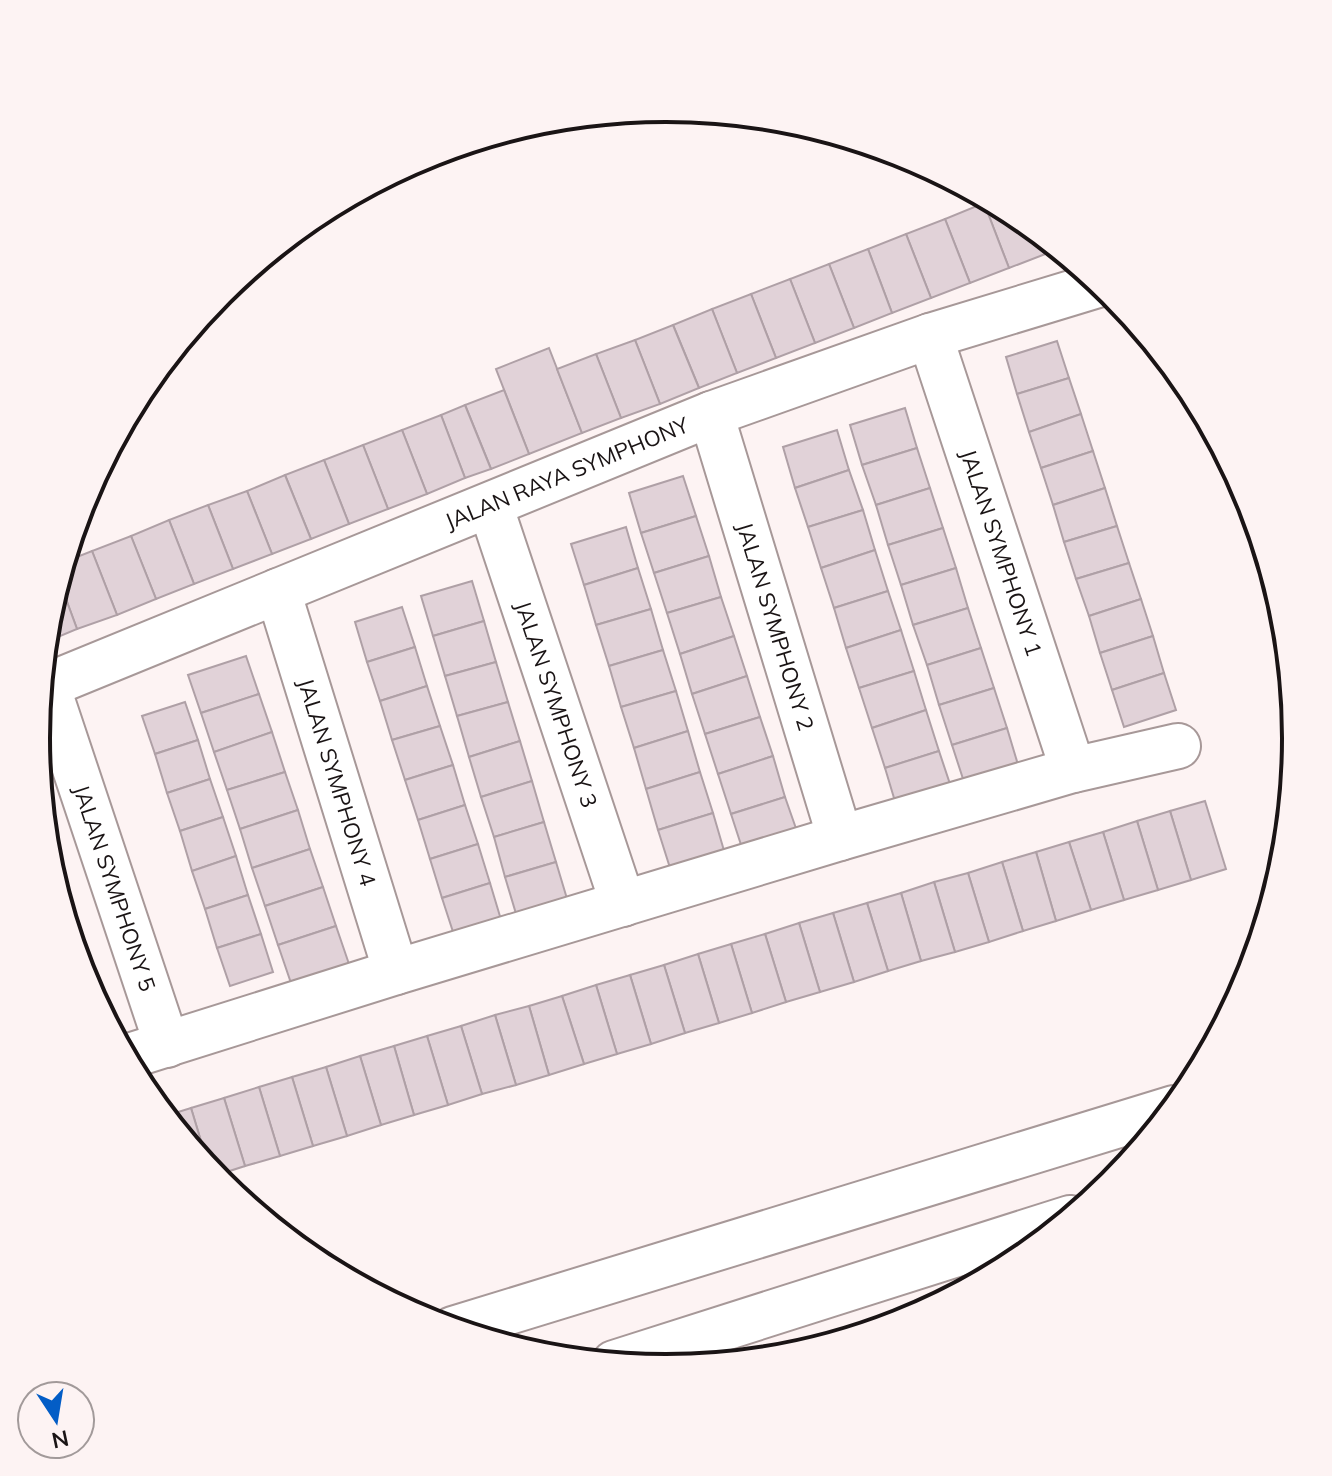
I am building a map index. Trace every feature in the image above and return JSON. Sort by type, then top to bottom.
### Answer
[{"type":"street","name":"JALAN RAYA SYMPHONY","points":[[52,684],[711,414],[930,336],[1087,288]]},
{"type":"street","name":"JALAN SYMPHONY 1","points":[[930,336],[1073,770]]},
{"type":"street","name":"JALAN SYMPHONY 2","points":[[711,414],[840,838]]},
{"type":"street","name":"JALAN SYMPHONY 3","points":[[490,505],[623,904]]},
{"type":"street","name":"JALAN SYMPHONY 4","points":[[278,591],[396,972]]},
{"type":"street","name":"JALAN SYMPHONY 5","points":[[51,707],[167,1045]]},
{"type":"street","points":[[138,1054],[840,838],[1073,770],[1178,746]]},
{"type":"street","points":[[474,1323],[1154,1114]]},
{"type":"street","points":[[644,1353],[1040,1227]]},
{"type":"building","points":[[976,206],[988,214],[1009,268],[970,283],[945,219]]},
{"type":"building","points":[[988,214],[1046,254],[1009,268]]},
{"type":"building","points":[[945,219],[970,283],[931,298],[906,234]]},
{"type":"building","points":[[906,234],[931,298],[892,313],[868,249]]},
{"type":"building","points":[[868,249],[892,313],[854,328],[829,264]]},
{"type":"building","points":[[829,264],[854,328],[815,343],[790,279]]},
{"type":"building","points":[[790,279],[815,343],[776,358],[751,294]]},
{"type":"building","points":[[751,294],[776,358],[737,373],[712,309]]},
{"type":"building","points":[[712,309],[737,373],[699,388],[673,325]]},
{"type":"building","points":[[673,325],[699,388],[660,404],[635,340]]},
{"type":"building","points":[[635,340],[660,404],[621,418],[596,354]]},
{"type":"building","points":[[1057,341],[1069,378],[1017,394],[1006,357]]},
{"type":"building","points":[[549,348],[582,433],[529,454],[496,369]]},
{"type":"building","points":[[596,354],[621,418],[582,433],[557,369]]},
{"type":"building","points":[[1069,378],[1081,414],[1029,432],[1017,394]]},
{"type":"building","points":[[504,390],[529,454],[491,469],[465,405]]},
{"type":"building","points":[[465,405],[491,469],[465,478],[441,415]]},
{"type":"building","points":[[905,408],[917,448],[862,465],[850,425]]},
{"type":"building","points":[[1081,414],[1093,451],[1041,468],[1029,432]]},
{"type":"building","points":[[441,415],[465,478],[427,494],[402,430]]},
{"type":"building","points":[[402,430],[427,494],[388,509],[363,445]]},
{"type":"building","points":[[837,430],[849,470],[795,488],[783,447]]},
{"type":"building","points":[[363,445],[388,509],[349,524],[324,460]]},
{"type":"building","points":[[917,448],[930,488],[876,505],[862,465]]},
{"type":"building","points":[[1093,451],[1105,488],[1053,505],[1041,468]]},
{"type":"building","points":[[324,460],[349,524],[311,539],[285,475]]},
{"type":"building","points":[[849,470],[863,510],[808,527],[795,488]]},
{"type":"building","points":[[285,475],[311,539],[272,554],[247,491]]},
{"type":"building","points":[[683,476],[696,516],[641,533],[629,493]]},
{"type":"building","points":[[930,488],[943,528],[888,545],[876,505]]},
{"type":"building","points":[[1105,488],[1117,526],[1064,542],[1053,505]]},
{"type":"building","points":[[247,491],[272,554],[233,569],[208,505]]},
{"type":"building","points":[[208,505],[233,569],[194,584],[169,520]]},
{"type":"building","points":[[863,510],[875,550],[821,568],[808,527]]},
{"type":"building","points":[[696,516],[709,556],[654,573],[641,533]]},
{"type":"building","points":[[169,520],[194,584],[156,599],[131,536]]},
{"type":"building","points":[[1117,526],[1129,563],[1076,579],[1064,542]]},
{"type":"building","points":[[626,527],[638,568],[584,585],[571,544]]},
{"type":"building","points":[[943,528],[956,568],[901,585],[888,545]]},
{"type":"building","points":[[131,536],[156,599],[117,615],[92,551]]},
{"type":"building","points":[[875,550],[888,591],[834,608],[821,568]]},
{"type":"building","points":[[92,551],[117,615],[77,629],[66,600],[78,557]]},
{"type":"building","points":[[709,556],[721,597],[667,613],[654,573]]},
{"type":"building","points":[[1129,563],[1141,599],[1089,616],[1076,579]]},
{"type":"building","points":[[638,568],[651,609],[596,625],[584,585]]},
{"type":"building","points":[[956,568],[968,608],[913,625],[901,585]]},
{"type":"building","points":[[472,581],[484,621],[433,636],[421,596]]},
{"type":"building","points":[[888,591],[901,630],[846,648],[834,608]]},
{"type":"building","points":[[721,597],[734,636],[680,654],[667,613]]},
{"type":"building","points":[[1141,599],[1153,636],[1100,653],[1089,616]]},
{"type":"building","points":[[66,600],[77,629],[59,637]]},
{"type":"building","points":[[402,607],[415,647],[367,662],[355,622]]},
{"type":"building","points":[[968,608],[981,648],[927,665],[913,625]]},
{"type":"building","points":[[651,609],[663,650],[609,666],[596,625]]},
{"type":"building","points":[[484,621],[496,662],[445,676],[433,636]]},
{"type":"building","points":[[901,630],[914,671],[859,688],[846,648]]},
{"type":"building","points":[[734,636],[747,676],[692,694],[680,654]]},
{"type":"building","points":[[1153,636],[1164,673],[1112,690],[1100,653]]},
{"type":"building","points":[[415,647],[427,686],[380,701],[367,662]]},
{"type":"building","points":[[981,648],[994,688],[939,705],[927,665]]},
{"type":"building","points":[[663,650],[676,691],[621,707],[609,666]]},
{"type":"building","points":[[246,656],[259,694],[201,713],[188,675]]},
{"type":"building","points":[[496,662],[508,702],[457,716],[445,676]]},
{"type":"building","points":[[914,671],[926,710],[872,728],[859,688]]},
{"type":"building","points":[[1164,673],[1176,710],[1124,727],[1112,690]]},
{"type":"building","points":[[747,676],[760,717],[705,734],[692,694]]},
{"type":"building","points":[[427,686],[440,726],[392,740],[380,701]]},
{"type":"building","points":[[994,688],[1007,728],[952,745],[939,705]]},
{"type":"building","points":[[676,691],[688,731],[634,748],[621,707]]},
{"type":"building","points":[[259,694],[272,732],[214,752],[201,713]]},
{"type":"building","points":[[185,702],[198,740],[155,754],[142,716]]},
{"type":"building","points":[[508,702],[520,741],[469,757],[457,716]]},
{"type":"building","points":[[926,710],[939,751],[885,768],[872,728]]},
{"type":"building","points":[[760,717],[773,756],[718,774],[705,734]]},
{"type":"building","points":[[440,726],[453,765],[405,780],[392,740]]},
{"type":"building","points":[[1007,728],[1019,768],[965,785],[952,745]]},
{"type":"building","points":[[688,731],[700,772],[646,789],[634,748]]},
{"type":"building","points":[[272,732],[285,772],[227,790],[214,752]]},
{"type":"building","points":[[198,740],[210,779],[167,793],[155,754]]},
{"type":"building","points":[[520,741],[532,781],[481,797],[469,757]]},
{"type":"building","points":[[939,751],[952,790],[897,808],[885,768]]},
{"type":"building","points":[[773,756],[785,797],[731,814],[718,774]]},
{"type":"building","points":[[453,765],[465,805],[418,820],[405,780]]},
{"type":"building","points":[[285,772],[298,810],[240,829],[227,790]]},
{"type":"building","points":[[700,772],[713,813],[658,830],[646,789]]},
{"type":"building","points":[[210,779],[223,817],[180,831],[167,793]]},
{"type":"building","points":[[532,781],[544,822],[494,837],[481,797]]},
{"type":"building","points":[[785,797],[799,837],[744,854],[731,814]]},
{"type":"building","points":[[1205,801],[1226,869],[1191,880],[1170,811]]},
{"type":"building","points":[[465,805],[478,844],[430,859],[418,820]]},
{"type":"building","points":[[298,810],[310,849],[252,868],[240,829]]},
{"type":"building","points":[[1170,811],[1191,880],[1158,890],[1137,821]]},
{"type":"building","points":[[713,813],[725,854],[671,871],[658,830]]},
{"type":"building","points":[[223,817],[236,856],[192,871],[180,831]]},
{"type":"building","points":[[1137,821],[1158,890],[1124,900],[1103,832]]},
{"type":"building","points":[[544,822],[556,862],[505,877],[494,837]]},
{"type":"building","points":[[1103,832],[1124,900],[1091,910],[1069,842]]},
{"type":"building","points":[[1069,842],[1091,910],[1056,921],[1036,852]]},
{"type":"building","points":[[478,844],[490,883],[442,898],[430,859]]},
{"type":"building","points":[[310,849],[323,887],[265,906],[252,868]]},
{"type":"building","points":[[1036,852],[1056,921],[1023,931],[1002,862]]},
{"type":"building","points":[[236,856],[248,895],[205,909],[192,871]]},
{"type":"building","points":[[556,862],[568,902],[517,917],[505,877]]},
{"type":"building","points":[[1002,862],[1023,931],[989,942],[968,873]]},
{"type":"building","points":[[968,873],[989,942],[955,952],[934,882]]},
{"type":"building","points":[[934,882],[955,952],[921,961],[901,893]]},
{"type":"building","points":[[490,883],[502,923],[455,938],[442,898]]},
{"type":"building","points":[[323,887],[336,926],[278,945],[265,906]]},
{"type":"building","points":[[901,893],[921,961],[888,971],[867,903]]},
{"type":"building","points":[[248,895],[261,934],[217,948],[205,909]]},
{"type":"building","points":[[867,903],[888,971],[854,982],[833,913]]},
{"type":"building","points":[[833,913],[854,982],[820,992],[799,923]]},
{"type":"building","points":[[799,923],[820,992],[786,1002],[765,934]]},
{"type":"building","points":[[336,926],[349,964],[291,983],[278,945]]},
{"type":"building","points":[[261,934],[273,972],[230,986],[217,948]]},
{"type":"building","points":[[765,934],[786,1002],[752,1013],[731,944]]},
{"type":"building","points":[[731,944],[752,1013],[719,1023],[698,954]]},
{"type":"building","points":[[698,954],[719,1023],[685,1033],[664,965]]},
{"type":"building","points":[[664,965],[685,1033],[651,1044],[630,975]]},
{"type":"building","points":[[630,975],[651,1044],[617,1054],[596,985]]},
{"type":"building","points":[[596,985],[617,1054],[584,1064],[562,996]]},
{"type":"building","points":[[562,996],[584,1064],[549,1075],[529,1006]]},
{"type":"building","points":[[529,1006],[549,1075],[516,1085],[495,1015]]},
{"type":"building","points":[[495,1015],[516,1085],[482,1094],[461,1026]]},
{"type":"building","points":[[461,1026],[482,1094],[448,1105],[427,1036]]},
{"type":"building","points":[[427,1036],[448,1105],[414,1115],[394,1046]]},
{"type":"building","points":[[394,1046],[414,1115],[381,1125],[360,1056]]},
{"type":"building","points":[[360,1056],[381,1125],[347,1136],[326,1067]]},
{"type":"building","points":[[326,1067],[347,1136],[313,1146],[292,1077]]},
{"type":"building","points":[[292,1077],[313,1146],[280,1156],[259,1087]]},
{"type":"building","points":[[259,1087],[280,1156],[245,1166],[224,1098]]},
{"type":"building","points":[[224,1098],[245,1166],[228,1172],[201,1142],[191,1108]]},
{"type":"building","points":[[191,1108],[201,1142],[177,1113]]}]
